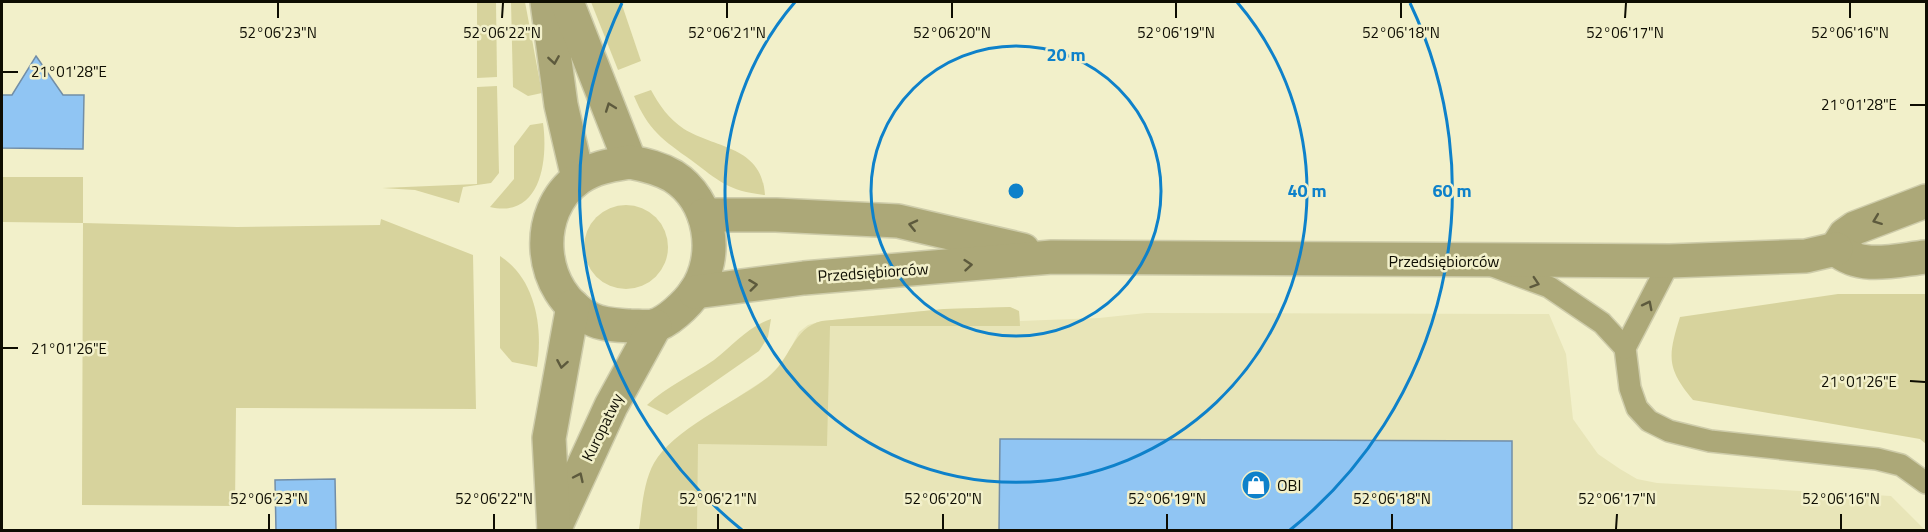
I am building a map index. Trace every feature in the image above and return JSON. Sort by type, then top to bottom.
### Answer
[{"type":"street","points":[[548,2],[561,105],[578,178]]},
{"type":"street","points":[[567,2],[630,162]]},
{"type":"street","points":[[630,162],[653,166],[674,177],[693,194],[704,215],[710,239],[708,266],[695,292],[678,311],[655,326],[611,325],[590,319],[573,306],[558,288],[548,266],[546,243],[550,218],[561,196],[578,178],[602,166],[630,162]]},
{"type":"street","points":[[1926,201],[1855,228],[1845,235],[1836,249],[1845,257],[1868,263],[1926,257]]},
{"type":"street","name":"Przedsiębiorców","points":[[704,215],[776,215],[898,221],[1052,257]]},
{"type":"street","name":"Przedsiębiorców","points":[[695,292],[804,278],[1052,257],[1670,261],[1806,256],[1836,249]]},
{"type":"street","name":"Kuropatwy","points":[[554,530],[549,438],[573,306]]},
{"type":"street","name":"Kuropatwy","points":[[554,530],[611,406],[655,326]]},
{"type":"lane","points":[[1480,260],[1549,287],[1602,323],[1625,348]]},
{"type":"lane","points":[[1670,261],[1625,348],[1630,388],[1637,408],[1649,421],[1669,431],[1710,441],[1877,459],[1901,465],[1926,483]]},
{"type":"shaded area","points":[[477,2],[496,2],[497,77],[477,78]]},
{"type":"shaded area","points":[[511,2],[525,2],[542,93],[528,96],[513,87]]},
{"type":"shaded area","points":[[591,2],[621,2],[641,61],[618,70]]},
{"type":"shaded area","points":[[497,86],[499,173],[491,183],[463,187],[459,203],[415,190],[382,188],[477,184],[477,87]]},
{"type":"shaded area","points":[[651,90],[665,111],[684,129],[747,158],[756,167],[762,179],[765,195],[742,191],[725,184],[664,140],[645,118],[634,96]]},
{"type":"shaded area","points":[[543,123],[542,168],[538,183],[531,195],[521,204],[507,208],[490,207],[514,179],[514,146],[530,125]]},
{"type":"shaded area","points":[[2,177],[83,177],[83,223],[2,222]]},
{"type":"shaded area","points":[[626,205],[642,208],[656,217],[665,231],[668,247],[665,263],[656,277],[642,286],[626,289],[610,286],[596,277],[587,263],[584,247],[587,231],[596,217],[610,208]]},
{"type":"shaded area","points":[[381,219],[473,255],[476,409],[236,408],[235,506],[82,505],[83,223],[237,227],[380,225]]},
{"type":"shaded area","points":[[500,256],[522,278],[534,306],[539,336],[537,367],[512,362],[500,348]]},
{"type":"shaded area","points":[[1838,294],[1926,294],[1926,444],[1920,439],[1693,400],[1678,379],[1672,361],[1672,352],[1680,317]]},
{"type":"shaded area","points":[[1010,307],[1019,311],[1020,321],[1099,318],[1146,313],[1549,314],[1566,354],[1573,419],[1598,454],[1637,479],[1657,483],[1891,496],[1925,530],[639,530],[647,483],[658,458],[695,425],[767,378],[784,361],[799,332],[808,325],[822,321],[945,309]]},
{"type":"shaded area","points":[[1010,307],[1019,311],[1020,326],[830,326],[827,446],[698,444],[697,530],[639,530],[647,479],[654,463],[663,451],[690,427],[767,378],[782,362],[798,337],[812,325],[822,321],[944,309]]},
{"type":"shaded area","points":[[771,319],[768,337],[759,351],[667,415],[647,405],[714,360],[747,332]]},
{"type":"building","points":[[36,56],[63,95],[84,95],[83,149],[2,148],[2,95],[12,95]]},
{"type":"building","name":"OBI","points":[[1000,439],[1512,441],[1512,531],[999,531]]},
{"type":"building","points":[[335,479],[336,531],[276,531],[275,480]]},
{"type":"place","name":"OBI","points":[[1256,485]]}]
